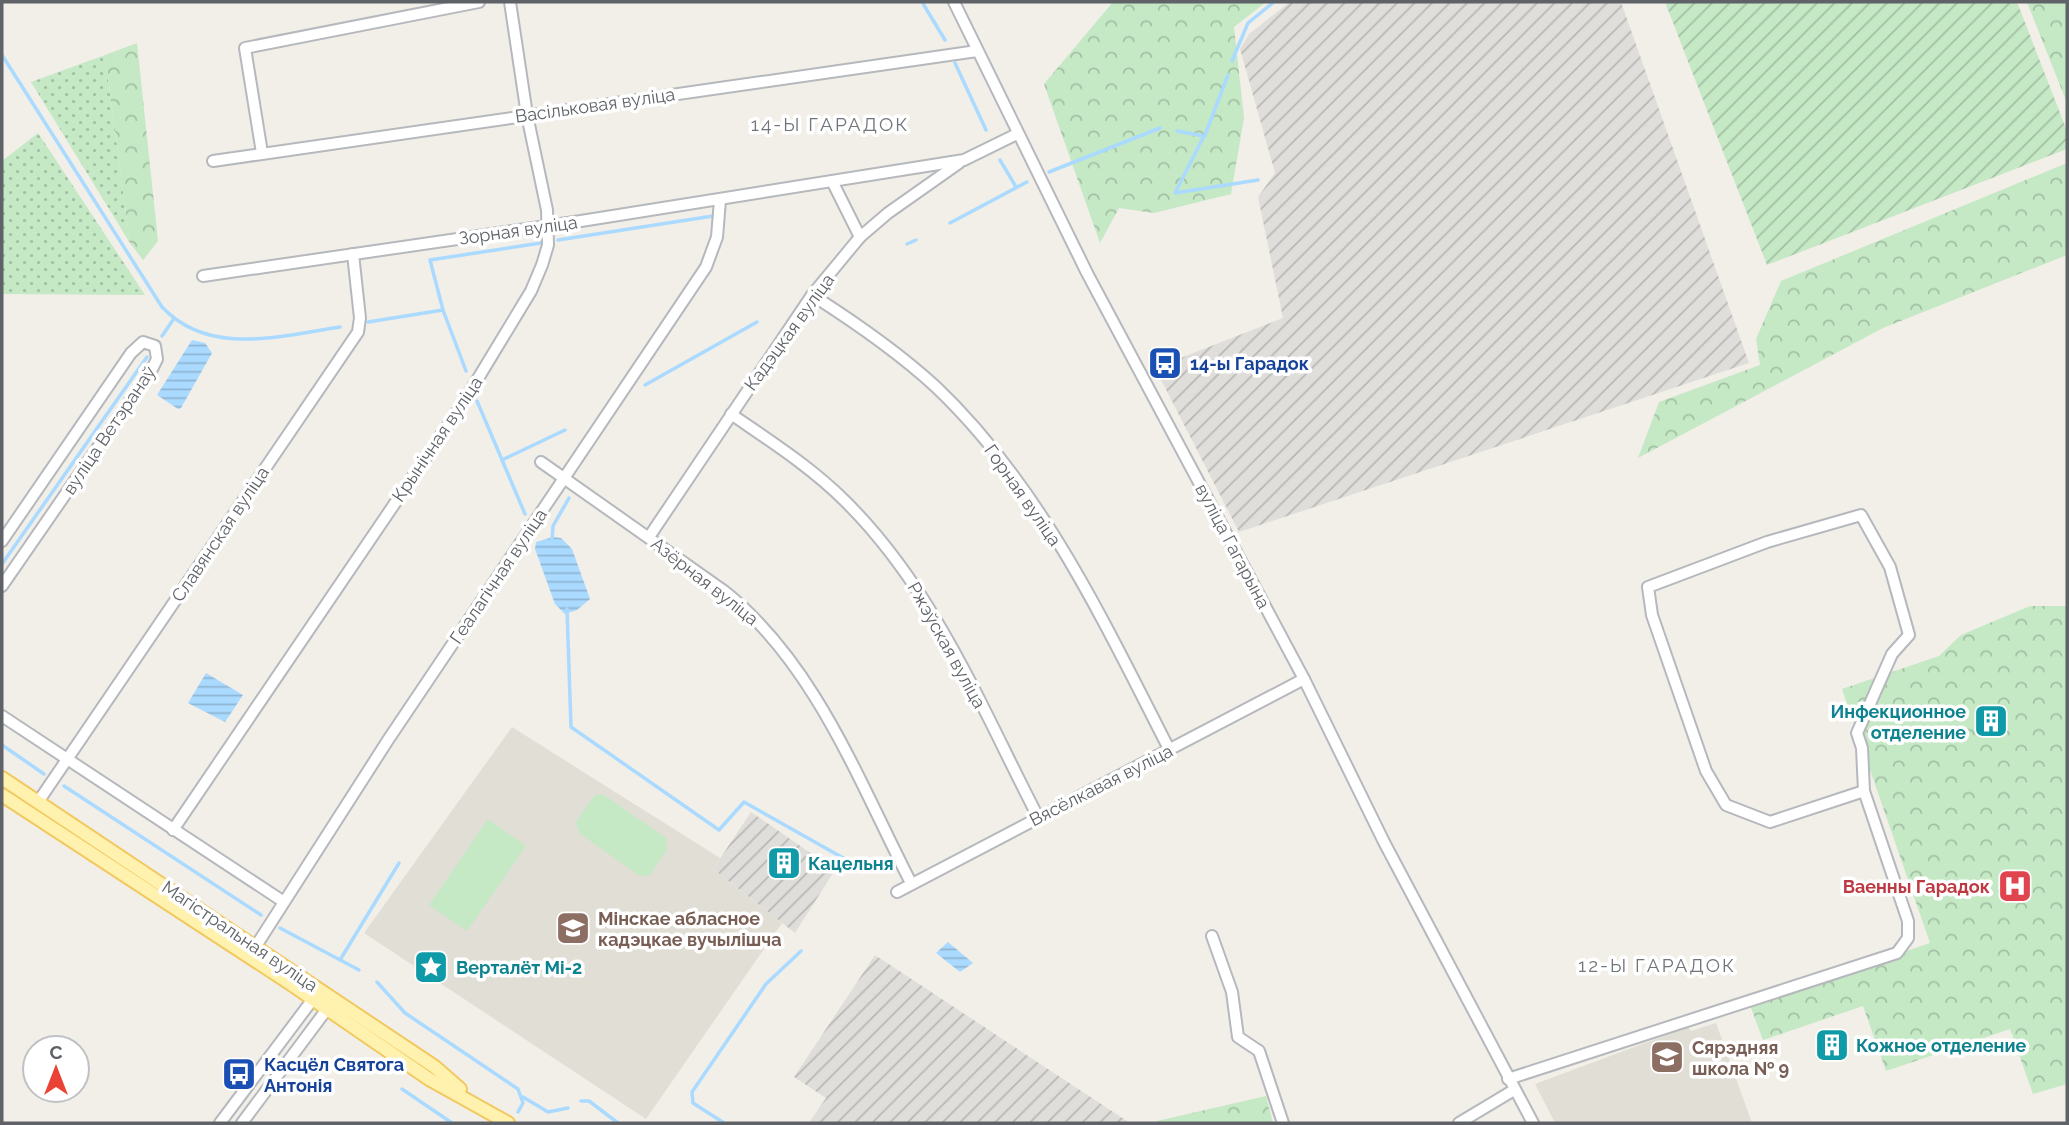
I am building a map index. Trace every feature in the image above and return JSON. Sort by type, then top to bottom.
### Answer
[{"type":"main road","name":"Магістральная вуліца","points":[[2,778],[435,1067],[473,1101]]},
{"type":"main road","name":"Магістральная вуліца","points":[[2,795],[313,999],[429,1079],[473,1101],[508,1123]]},
{"type":"street","points":[[262,153],[244,48],[479,2]]},
{"type":"street","name":"Крынічная вуліца","points":[[173,830],[472,388],[531,291],[548,245],[547,210],[527,115],[509,2]]},
{"type":"street","name":"вуліца Гагарына","points":[[954,2],[1087,273],[1304,679],[1384,842],[1532,1123]]},
{"type":"street","name":"Васільковая вуліца","points":[[213,161],[977,51]]},
{"type":"street","name":"Зорная вуліца","points":[[203,276],[720,200],[964,160],[1017,134]]},
{"type":"street","name":"Кадэцкая вуліца","points":[[649,537],[812,295],[860,237],[926,184],[964,160]]},
{"type":"street","points":[[832,181],[860,237]]},
{"type":"street","name":"Геалагічная вуліца","points":[[256,946],[564,477],[706,267],[717,237],[720,200]]},
{"type":"street","name":"Славянская вуліца","points":[[38,802],[358,332],[360,318],[352,254]]},
{"type":"street","name":"Горная вуліца","points":[[812,295],[888,346],[936,387],[1004,464],[1031,500],[1092,598],[1169,750]]},
{"type":"street","name":"вуліца Ветэранаў","points":[[2,541],[131,353],[143,342],[155,346],[157,359],[152,369],[2,586]]},
{"type":"street","name":"Ржэўская вуліца","points":[[731,414],[803,463],[845,500],[918,587],[956,653],[1038,817]]},
{"type":"street","name":"Азёрная вуліца","points":[[541,461],[751,612],[774,637],[833,732],[911,883]]},
{"type":"street","points":[[1508,1079],[1897,953],[1908,938],[1908,921],[1864,792],[1862,748],[1857,733],[1892,654],[1909,635],[1890,567],[1861,515],[1767,542],[1648,587],[1652,615],[1706,771],[1726,805],[1770,822],[1864,792]]},
{"type":"street","name":"Вясёлкавая вуліца","points":[[898,892],[1304,679]]},
{"type":"street","points":[[2,716],[284,902]]},
{"type":"street","points":[[1212,936],[1232,992],[1238,1037],[1259,1051],[1283,1123]]},
{"type":"street","points":[[220,1123],[313,999],[328,994],[327,1009],[242,1123]]},
{"type":"street","points":[[1459,1123],[1514,1090]]},
{"type":"shaded area","points":[[1290,2],[1621,2],[1749,363],[1239,532],[1155,368],[1283,318],[1258,197],[1275,173],[1240,49],[1249,34]]},
{"type":"shaded area","name":"Мінскае абласное кадэцкае вучылішча","points":[[512,727],[720,858],[713,869],[782,923],[646,1119],[364,933]]},
{"type":"shaded area","points":[[751,812],[835,870],[795,933],[713,869]]},
{"type":"shaded area","points":[[875,955],[1130,1123],[809,1123],[826,1098],[794,1077]]},
{"type":"shaded area","name":"Сярэдняя школа № 9","points":[[1716,1023],[1752,1123],[1555,1123],[1535,1084],[1688,1027],[1691,1031]]},
{"type":"green space","points":[[1113,2],[1266,2],[1234,27],[1244,118],[1231,194],[1154,213],[1119,208],[1100,243],[1044,84]]},
{"type":"green space","points":[[1665,2],[2017,2],[2067,131],[2067,149],[1767,265]]},
{"type":"green space","points":[[2027,2],[2067,2],[2067,103]]},
{"type":"green space","points":[[137,43],[158,241],[143,260],[130,243],[105,55]]},
{"type":"green space","points":[[105,55],[130,243],[31,82]]},
{"type":"green space","points":[[38,133],[145,295],[2,294],[2,161]]},
{"type":"green space","points":[[2067,163],[2067,255],[1883,328],[1638,458],[1659,402],[1760,365],[1756,339],[1781,281]]},
{"type":"green space","points":[[2030,606],[2067,606],[2067,1084],[2033,1094],[2010,1029],[1886,1071],[1863,1006],[1763,1040],[1750,1005],[1930,943],[1842,689],[1939,656],[1961,635]]},
{"type":"green space","points":[[595,795],[604,795],[666,838],[667,849],[650,875],[640,876],[579,833],[576,822]]},
{"type":"green space","points":[[488,819],[526,846],[467,931],[429,905]]},
{"type":"green space","points":[[1266,1096],[1273,1123],[1155,1123],[1157,1121]]},
{"type":"water","points":[[192,340],[205,343],[212,353],[178,409],[157,395]]},
{"type":"water","points":[[553,537],[561,538],[572,549],[590,599],[577,610],[565,614],[555,604],[535,549],[536,542]]},
{"type":"water","points":[[206,673],[243,695],[225,722],[188,703]]},
{"type":"water","points":[[948,942],[973,963],[960,972],[936,953]]},
{"type":"waterway","points":[[922,2],[945,40]]},
{"type":"waterway","points":[[1232,61],[1248,23],[1274,2]]},
{"type":"waterway","points":[[2,55],[162,307],[181,323],[223,338],[246,339],[340,327]]},
{"type":"waterway","points":[[955,63],[986,130]]},
{"type":"waterway","points":[[1205,135],[1228,75]]},
{"type":"waterway","points":[[1049,172],[1160,128]]},
{"type":"waterway","points":[[1177,131],[1204,136],[1175,193],[1258,180]]},
{"type":"waterway","points":[[1000,160],[1016,187]]},
{"type":"waterway","points":[[950,223],[1027,182]]},
{"type":"waterway","points":[[558,240],[713,216]]},
{"type":"waterway","points":[[907,244],[916,240]]},
{"type":"waterway","points":[[466,371],[443,310],[430,260],[541,243]]},
{"type":"waterway","points":[[368,322],[443,310]]},
{"type":"waterway","points":[[162,336],[173,320]]},
{"type":"waterway","points":[[645,385],[757,322]]},
{"type":"waterway","points":[[2,564],[147,357]]},
{"type":"waterway","points":[[477,401],[525,514]]},
{"type":"waterway","points":[[502,460],[565,430]]},
{"type":"waterway","points":[[552,541],[553,526],[569,498]]},
{"type":"waterway","points":[[567,609],[571,727],[719,830],[744,802],[845,859]]},
{"type":"waterway","points":[[2,745],[44,774]]},
{"type":"waterway","points":[[64,786],[261,915]]},
{"type":"waterway","points":[[340,960],[399,863]]},
{"type":"waterway","points":[[280,928],[359,970]]},
{"type":"waterway","points":[[724,1123],[693,1103],[692,1092],[766,984],[801,951]]},
{"type":"waterway","points":[[377,982],[405,1013],[518,1089],[523,1103],[518,1112]]},
{"type":"waterway","points":[[402,1089],[452,1123]]},
{"type":"waterway","points":[[523,1097],[548,1112],[568,1108]]},
{"type":"waterway","points":[[581,1101],[589,1101],[618,1123]]},
{"type":"place","name":"14-ы Гарадок","points":[[1165,363]]},
{"type":"place","name":"Инфекционное отделение","points":[[1991,721]]},
{"type":"place","name":"Кацельня","points":[[784,863]]},
{"type":"place","name":"Ваенны Гарадок","points":[[2015,886]]},
{"type":"place","name":"Мінскае абласное кадэцкае вучылішча","points":[[573,928]]},
{"type":"place","name":"Верталёт Мі-2","points":[[431,967]]},
{"type":"place","name":"Кожное отделение","points":[[1832,1045]]},
{"type":"place","name":"Сярэдняя школа № 9","points":[[1667,1057]]},
{"type":"place","name":"Касцёл Святога Антонія","points":[[239,1074]]},
{"type":"district","name":"14-Ы ГАРАДОК","points":[[830,124]]},
{"type":"district","name":"12-Ы ГАРАДОК","points":[[1657,965]]}]
